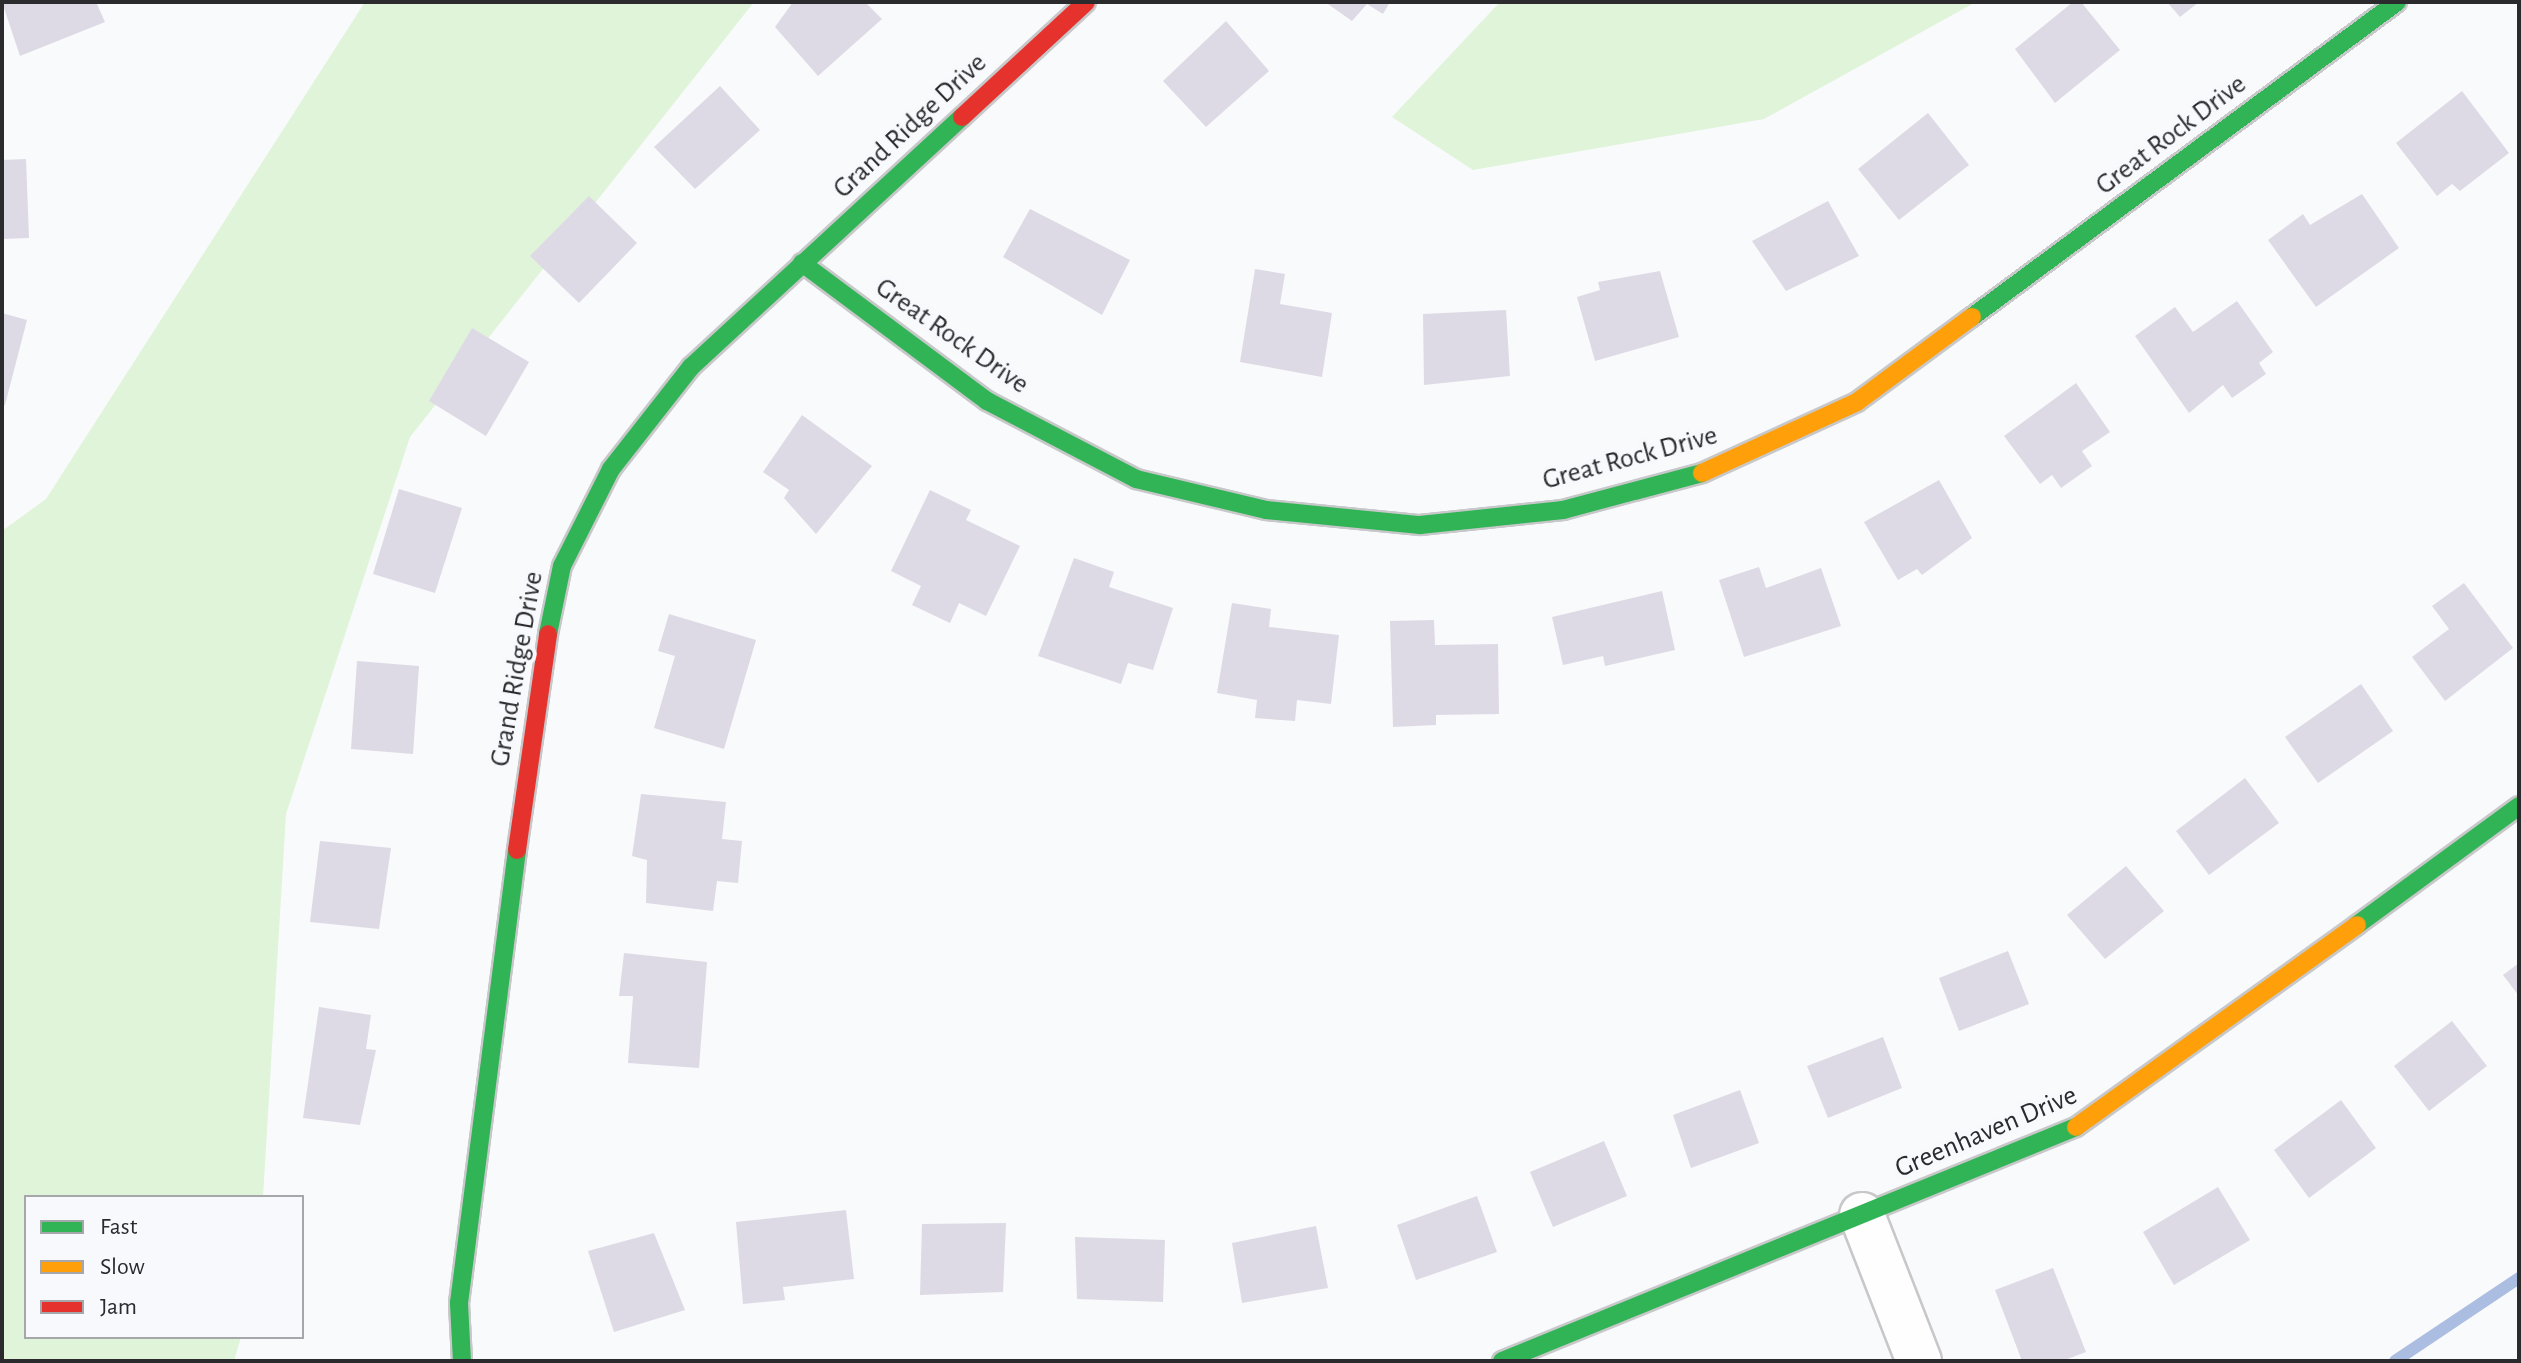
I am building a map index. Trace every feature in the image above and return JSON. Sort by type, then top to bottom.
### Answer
[{"type":"street","name":"Grand Ridge Drive","points":[[462,1361],[459,1303],[539,679],[562,566],[611,469],[691,367],[1086,2]]},
{"type":"street","name":"Great Rock Drive","points":[[802,263],[987,401],[1136,479],[1266,510],[1420,525],[1563,510],[1705,472],[1857,402],[2397,2]]},
{"type":"street","name":"Greenhaven Drive","points":[[1502,1361],[2088,1122],[2519,806]]},
{"type":"street","points":[[1862,1215],[1919,1361]]},
{"type":"green space","points":[[365,2],[754,2],[410,437],[286,814],[263,1195],[24,1195],[24,1339],[240,1339],[234,1361],[2,1361],[2,531],[46,499]]},
{"type":"green space","points":[[1500,2],[1976,2],[1764,119],[1473,170],[1392,117]]},
{"type":"building","points":[[2,2],[96,2],[105,22],[20,56]]},
{"type":"building","points":[[793,2],[865,2],[882,19],[818,76],[775,27]]},
{"type":"building","points":[[1325,2],[1390,2],[1383,14],[1367,4],[1352,21]]},
{"type":"building","points":[[2073,2],[2081,2],[2120,50],[2055,103],[2015,49]]},
{"type":"building","points":[[2167,2],[2199,2],[2180,17]]},
{"type":"building","points":[[1226,21],[1269,71],[1206,127],[1163,81]]},
{"type":"building","points":[[720,86],[760,130],[695,189],[654,147]]},
{"type":"building","points":[[2462,91],[2509,153],[2460,191],[2452,184],[2437,196],[2396,143]]},
{"type":"building","points":[[1928,113],[1969,165],[1899,220],[1858,169]]},
{"type":"building","points":[[26,159],[29,238],[2,239],[2,160]]},
{"type":"building","points":[[2362,194],[2399,248],[2316,307],[2268,240],[2303,214],[2310,225]]},
{"type":"building","points":[[589,196],[637,243],[579,303],[530,256]]},
{"type":"building","points":[[1828,201],[1859,256],[1786,291],[1752,241]]},
{"type":"building","points":[[1030,209],[1130,260],[1102,315],[1003,257]]},
{"type":"building","points":[[1255,269],[1285,274],[1280,304],[1332,313],[1322,377],[1240,362]]},
{"type":"building","points":[[1660,271],[1679,337],[1595,361],[1577,297],[1600,290],[1598,282]]},
{"type":"building","points":[[2237,301],[2273,352],[2259,363],[2266,374],[2232,398],[2223,385],[2189,413],[2135,336],[2175,307],[2193,332]]},
{"type":"building","points":[[1506,310],[1510,376],[1424,385],[1423,314]]},
{"type":"building","points":[[2,313],[27,320],[5,405],[2,405]]},
{"type":"building","points":[[472,328],[529,362],[486,436],[429,401]]},
{"type":"building","points":[[2076,383],[2110,432],[2082,451],[2092,466],[2061,488],[2052,475],[2040,484],[2004,436]]},
{"type":"building","points":[[802,415],[872,466],[816,534],[784,498],[789,490],[763,472]]},
{"type":"building","points":[[1939,480],[1972,538],[1922,575],[1917,569],[1898,580],[1864,522]]},
{"type":"building","points":[[399,489],[462,508],[435,593],[373,574]]},
{"type":"building","points":[[930,490],[971,510],[966,520],[1020,546],[986,616],[959,603],[950,623],[912,605],[921,586],[891,571]]},
{"type":"building","points":[[1074,558],[1114,572],[1109,587],[1173,608],[1153,670],[1128,663],[1121,684],[1038,656]]},
{"type":"building","points":[[1759,567],[1766,588],[1821,568],[1841,626],[1744,657],[1719,580]]},
{"type":"building","points":[[2464,583],[2513,648],[2445,701],[2412,657],[2449,629],[2432,606]]},
{"type":"building","points":[[1662,591],[1675,650],[1605,666],[1603,656],[1563,665],[1552,617]]},
{"type":"building","points":[[1232,603],[1271,609],[1269,627],[1339,635],[1331,704],[1297,700],[1295,721],[1255,718],[1257,700],[1217,693]]},
{"type":"building","points":[[669,614],[756,640],[724,749],[654,728],[675,656],[658,651]]},
{"type":"building","points":[[1434,620],[1435,645],[1498,644],[1499,714],[1436,715],[1436,725],[1393,727],[1390,621]]},
{"type":"building","points":[[357,661],[419,666],[413,754],[351,749]]},
{"type":"building","points":[[2361,684],[2393,731],[2318,783],[2285,737]]},
{"type":"building","points":[[2245,778],[2279,823],[2209,875],[2176,831]]},
{"type":"building","points":[[641,794],[726,802],[722,839],[742,841],[738,883],[717,881],[713,911],[646,903],[647,860],[632,856]]},
{"type":"building","points":[[320,841],[391,848],[379,929],[310,922]]},
{"type":"building","points":[[2126,866],[2164,911],[2105,959],[2067,915]]},
{"type":"building","points":[[2008,951],[2029,1004],[1959,1031],[1939,978]]},
{"type":"building","points":[[624,953],[707,962],[699,1068],[628,1063],[633,996],[619,996]]},
{"type":"building","points":[[2519,963],[2519,996],[2503,975]]},
{"type":"building","points":[[319,1007],[371,1015],[366,1049],[376,1050],[360,1125],[303,1118]]},
{"type":"building","points":[[2452,1021],[2487,1066],[2429,1111],[2394,1066]]},
{"type":"building","points":[[1883,1037],[1902,1088],[1828,1118],[1807,1066]]},
{"type":"building","points":[[1740,1090],[1759,1143],[1691,1168],[1673,1115]]},
{"type":"building","points":[[2341,1100],[2376,1148],[2309,1198],[2274,1150]]},
{"type":"building","points":[[1604,1141],[1627,1196],[1553,1227],[1530,1172]]},
{"type":"building","points":[[2218,1187],[2250,1240],[2174,1285],[2143,1232]]},
{"type":"building","points":[[1477,1196],[1497,1252],[1416,1280],[1397,1225]]},
{"type":"building","points":[[846,1210],[854,1279],[783,1287],[785,1300],[743,1304],[736,1222]]},
{"type":"building","points":[[1006,1223],[1003,1292],[920,1295],[922,1224]]},
{"type":"building","points":[[1316,1226],[1328,1288],[1242,1303],[1232,1243]]},
{"type":"building","points":[[654,1233],[685,1310],[614,1332],[588,1251]]},
{"type":"building","points":[[1075,1237],[1165,1240],[1163,1302],[1077,1299]]},
{"type":"building","points":[[2053,1268],[2086,1352],[2062,1361],[2022,1361],[1995,1290]]},
{"type":"waterway","points":[[2395,1361],[2519,1278]]},
{"type":"traffic: fast","points":[[1972,317],[2397,2]]},
{"type":"traffic: fast","points":[[548,634],[562,566],[611,469],[691,367],[962,117]]},
{"type":"traffic: fast","points":[[802,263],[987,401],[1136,479],[1266,510],[1420,525],[1563,510],[1702,473]]},
{"type":"traffic: fast","points":[[2357,925],[2519,806]]},
{"type":"traffic: fast","points":[[462,1361],[459,1303],[517,850]]},
{"type":"traffic: fast","points":[[1502,1361],[2076,1127]]},
{"type":"traffic: slow","points":[[1702,473],[1857,402],[1972,317]]},
{"type":"traffic: slow","points":[[2076,1127],[2357,925]]},
{"type":"traffic: jam","points":[[962,117],[1086,2]]},
{"type":"traffic: jam","points":[[517,850],[548,634]]}]
